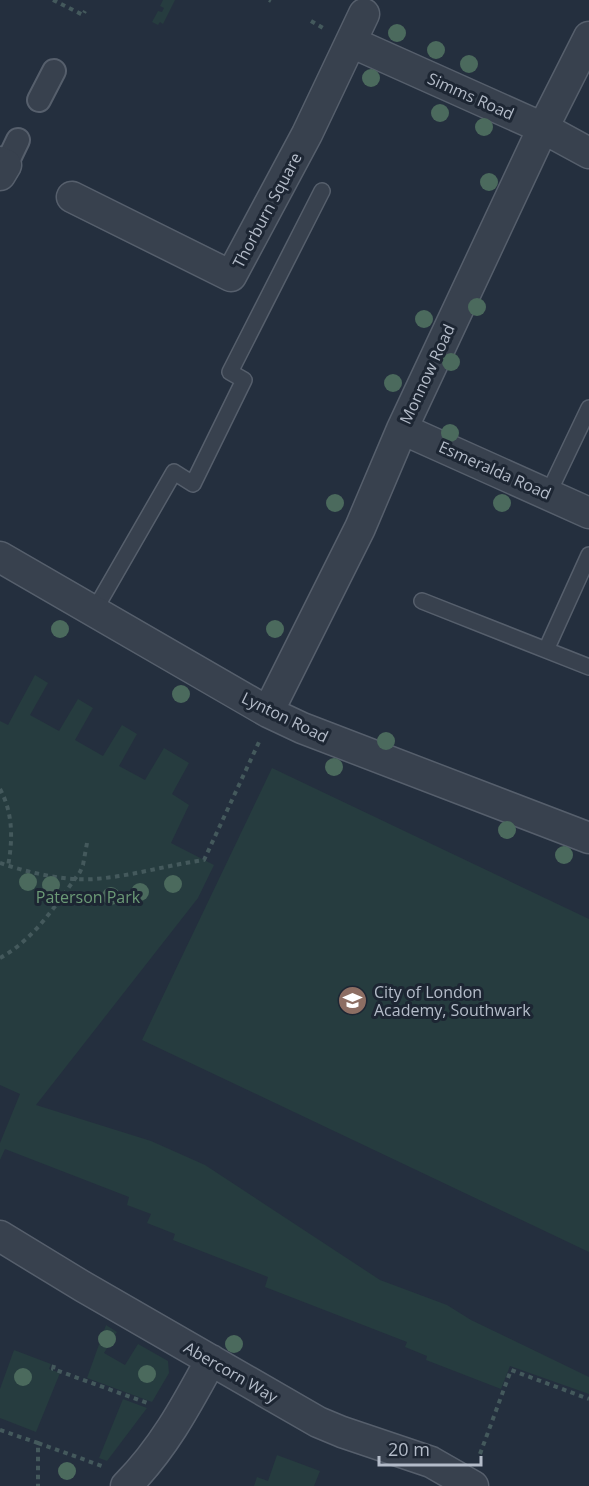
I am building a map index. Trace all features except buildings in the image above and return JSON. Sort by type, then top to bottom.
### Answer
[{"type":"street","name":"Thorburn Square","points":[[72,197],[231,276],[307,134],[364,14]]},
{"type":"street","name":"Monnow Road","points":[[268,712],[360,528],[402,429],[543,128],[589,37]]},
{"type":"street","name":"Simms Road","points":[[351,42],[543,128],[589,153]]},
{"type":"street","points":[[39,100],[54,71]]},
{"type":"street","name":"Esmeralda Road","points":[[402,429],[589,513]]},
{"type":"street","name":"Lynton Road","points":[[0,557],[268,712],[388,762],[589,838]]},
{"type":"street","name":"Abercorn Way","points":[[0,1236],[318,1422],[431,1462],[473,1486]]},
{"type":"street","points":[[118,1477],[154,1455],[173,1428],[211,1360]]},
{"type":"lane","points":[[94,611],[174,472],[193,484],[244,380],[230,372],[321,191]]},
{"type":"lane","points":[[548,494],[589,408]]},
{"type":"lane","points":[[546,650],[589,555]]},
{"type":"lane","points":[[422,601],[589,667]]},
{"type":"path","points":[[53,0],[83,15],[85,11]]},
{"type":"path","points":[[0,863],[42,874],[75,879],[96,879],[204,860],[258,745],[268,712]]},
{"type":"path","points":[[0,789],[7,803],[11,820],[11,850],[8,866]]},
{"type":"path","points":[[0,958],[30,936],[75,879],[83,865],[87,843]]},
{"type":"path","points":[[54,1365],[53,1369],[156,1406]]},
{"type":"path","points":[[480,1455],[511,1370],[589,1399]]},
{"type":"path","points":[[0,1430],[38,1443],[118,1477]]},
{"type":"path","points":[[38,1443],[38,1486]]},
{"type":"green space","points":[[163,0],[175,0],[163,24],[160,22],[158,25],[152,22],[158,11],[162,12],[164,8],[160,6]]},
{"type":"green space","name":"Paterson Park","points":[[35,675],[48,683],[30,715],[59,731],[78,699],[93,708],[75,740],[103,756],[122,725],[137,734],[119,766],[145,780],[164,748],[189,763],[172,794],[189,805],[171,843],[214,865],[198,898],[36,1105],[151,1141],[205,1165],[380,1280],[447,1305],[471,1320],[589,1377],[589,1394],[510,1366],[501,1389],[426,1360],[427,1356],[405,1347],[407,1342],[265,1287],[268,1277],[173,1240],[175,1234],[147,1223],[151,1214],[127,1205],[129,1197],[5,1149],[0,1160],[0,1143],[20,1094],[0,1085],[0,721],[8,725]]},
{"type":"green space","name":"City of London Academy, Southwark","points":[[272,768],[589,919],[589,1252],[142,1040]]},
{"type":"green space","points":[[106,1325],[117,1332],[104,1353],[125,1365],[138,1344],[168,1361],[169,1373],[152,1402],[87,1378]]},
{"type":"green space","points":[[14,1350],[51,1364],[49,1369],[60,1373],[36,1432],[0,1418],[0,1389]]},
{"type":"green space","points":[[123,1399],[147,1408],[107,1461],[99,1458]]},
{"type":"green space","points":[[277,1455],[320,1471],[314,1486],[254,1486],[257,1477],[268,1481]]},
{"type":"place","name":"City of London Academy, Southwark","points":[[353,1001]]}]
